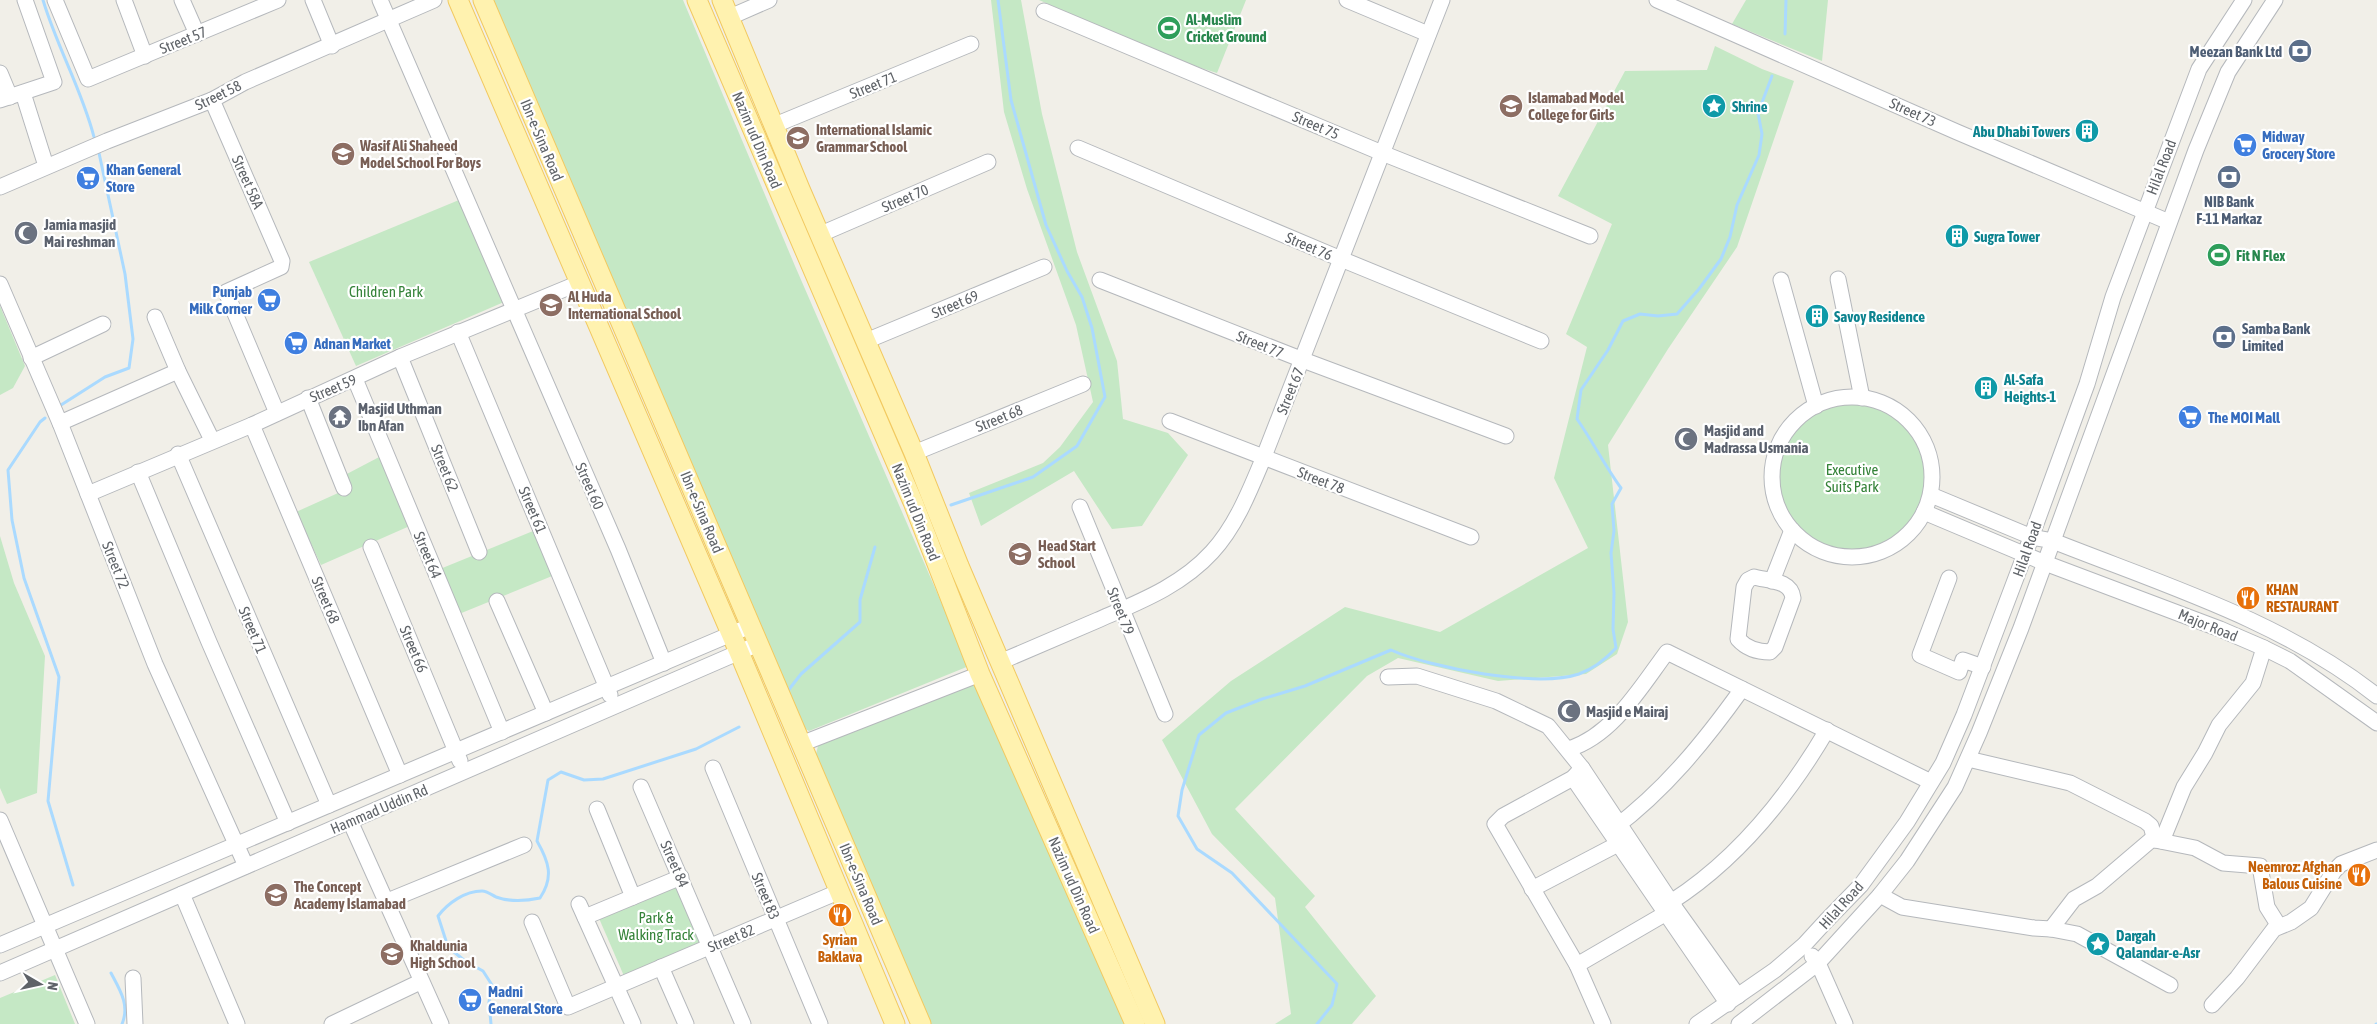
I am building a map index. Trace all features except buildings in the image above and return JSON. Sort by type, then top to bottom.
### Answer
[{"type":"main road","name":"Ibn-e-Sina Road","points":[[458,0],[739,652],[838,892],[896,1024]]},
{"type":"main road","name":"Ibn-e-Sina Road","points":[[482,0],[921,1024]]},
{"type":"main road","name":"Nazim ud Din Road","points":[[697,0],[913,502],[980,674],[1135,1024]]},
{"type":"main road","name":"Nazim ud Din Road","points":[[726,8],[800,189],[914,453],[1000,662],[1156,1024]]},
{"type":"main road","points":[[913,502],[931,494]]},
{"type":"main road","points":[[1002,721],[1022,712]]},
{"type":"main road","points":[[803,809],[825,801]]},
{"type":"street","points":[[11,96],[54,82],[25,0]]},
{"type":"street","name":"Street 57","points":[[56,0],[88,79],[197,34],[251,5],[278,0]]},
{"type":"street","points":[[124,0],[145,56]]},
{"type":"street","points":[[182,0],[197,34]]},
{"type":"street","points":[[313,0],[332,46]]},
{"type":"street","name":"Street 60","points":[[380,0],[515,309],[664,663]]},
{"type":"street","name":"Street 58","points":[[0,187],[46,166],[212,100],[245,82],[390,21],[434,0]]},
{"type":"street","points":[[726,8],[769,0]]},
{"type":"street","points":[[1347,0],[1428,34]]},
{"type":"street","name":"Street 67","points":[[1000,662],[1168,588],[1191,572],[1213,551],[1246,499],[1264,458],[1442,0]]},
{"type":"street","name":"Street 73","points":[[1657,0],[2143,213],[2169,222]]},
{"type":"street","name":"Hilal Road","points":[[1698,1024],[1733,1000],[1804,945],[1860,884],[1907,822],[1947,755],[1983,667],[2032,537],[2087,384],[2113,297],[2143,213],[2199,69],[2244,0]]},
{"type":"street","name":"Hilal Road","points":[[1740,1024],[1818,963],[1880,895],[1906,861],[1955,786],[1998,689],[2169,222],[2228,72],[2275,0]]},
{"type":"street","name":"Street 75","points":[[1044,11],[1382,153],[1590,236]]},
{"type":"street","name":"Street 71","points":[[775,125],[971,44]]},
{"type":"street","points":[[0,73],[46,166]]},
{"type":"street","name":"Street 58A","points":[[212,100],[283,264],[281,267],[226,292],[277,413]]},
{"type":"street","name":"Street 76","points":[[1078,148],[1540,341]]},
{"type":"street","name":"Street 70","points":[[821,234],[988,162]]},
{"type":"street","name":"Street 69","points":[[866,341],[1044,267]]},
{"type":"street","points":[[1838,279],[1862,398]]},
{"type":"street","name":"Street 77","points":[[1100,280],[1303,360],[1506,436]]},
{"type":"street","points":[[1781,280],[1816,406]]},
{"type":"street","name":"Street 59","points":[[88,494],[355,379],[400,357],[579,282]]},
{"type":"street","name":"Street 72","points":[[0,284],[60,423],[156,664],[246,866]]},
{"type":"street","points":[[155,317],[178,371],[212,440]]},
{"type":"street","points":[[32,358],[103,324]]},
{"type":"street","name":"Street 61","points":[[458,332],[614,706]]},
{"type":"street","name":"Street 62","points":[[400,357],[479,552]]},
{"type":"street","points":[[60,423],[178,371]]},
{"type":"street","name":"Street 64","points":[[355,379],[502,732]]},
{"type":"street","name":"Street 68","points":[[914,453],[1083,384]]},
{"type":"street","points":[[308,398],[344,488]]},
{"type":"street","points":[[1838,398],[1862,398],[1879,402],[1900,412],[1916,429],[1927,449],[1932,472],[1930,495],[1924,512],[1911,532],[1893,547],[1871,556],[1848,558],[1824,553],[1807,544],[1792,530],[1781,513],[1774,494],[1772,475],[1776,455],[1784,435],[1798,418],[1816,406],[1838,398]]},
{"type":"street","name":"Street 78","points":[[1170,421],[1471,537]]},
{"type":"street","name":"Street 68","points":[[252,424],[400,775]]},
{"type":"street","name":"Street 71","points":[[178,454],[329,805]]},
{"type":"street","points":[[138,472],[209,642],[288,823]]},
{"type":"street","name":"Major Road","points":[[1930,495],[2032,537],[2053,541],[2231,610],[2330,662],[2377,696]]},
{"type":"street","name":"Street 79","points":[[1080,507],[1120,610],[1165,714]]},
{"type":"street","name":"Major Road","points":[[1924,512],[2045,564],[2220,628],[2290,661],[2376,717]]},
{"type":"street","points":[[1772,581],[1792,530]]},
{"type":"street","name":"Street 66","points":[[371,547],[464,772]]},
{"type":"street","points":[[1754,577],[1772,581],[1787,585],[1792,590],[1793,598],[1775,647],[1770,652],[1761,652],[1742,644],[1738,639],[1744,586],[1748,580],[1754,577]]},
{"type":"street","points":[[1950,578],[1920,655],[1959,672],[1963,660],[1983,667]]},
{"type":"street","points":[[497,601],[546,713]]},
{"type":"street","name":"Hammad Uddin Rd","points":[[0,945],[750,626]]},
{"type":"street","name":"Hammad Uddin Rd","points":[[0,973],[758,644]]},
{"type":"street","points":[[2159,840],[2184,787],[2205,753],[2219,725],[2252,683],[2264,648]]},
{"type":"street","points":[[1569,749],[1586,744],[1620,714],[1667,652],[1932,782]]},
{"type":"street","points":[[801,744],[980,674]]},
{"type":"street","points":[[1388,677],[1417,676],[1496,701],[1548,726],[1569,749],[1578,773],[1616,833],[1671,908],[1733,1000]]},
{"type":"street","points":[[1532,889],[1616,833],[1666,784],[1706,739],[1742,689]]},
{"type":"street","points":[[1577,965],[1671,908],[1726,860],[1750,837],[1792,786],[1827,730]]},
{"type":"street","points":[[1968,759],[2060,780],[2078,787],[2145,821],[2151,826],[2159,840]]},
{"type":"street","name":"Street 83","points":[[713,768],[820,1024]]},
{"type":"street","points":[[1578,773],[1503,816],[1495,824],[1577,965],[1603,1024]]},
{"type":"street","name":"Street 84","points":[[641,787],[743,1024]]},
{"type":"street","points":[[598,809],[633,897]]},
{"type":"street","points":[[350,821],[420,982],[441,1024]]},
{"type":"street","points":[[1,824],[87,1024]]},
{"type":"street","points":[[2052,928],[2074,899],[2097,886],[2151,840],[2194,848],[2224,863],[2260,866],[2267,908],[2279,926]]},
{"type":"street","points":[[385,902],[524,845]]},
{"type":"street","points":[[2212,1005],[2237,978],[2270,934],[2279,926],[2291,922],[2311,908],[2334,871],[2341,864],[2377,850]]},
{"type":"street","points":[[633,1024],[582,910],[633,897],[681,877]]},
{"type":"street","name":"Street 82","points":[[532,922],[568,1007],[838,892]]},
{"type":"street","points":[[182,894],[237,1024]]},
{"type":"street","points":[[1880,895],[1902,907],[2034,928],[2052,928],[2077,934],[2170,985]]},
{"type":"street","points":[[1804,945],[1818,963],[1845,1024]]},
{"type":"street","points":[[661,967],[686,1024]]},
{"type":"street","points":[[133,978],[135,1024]]},
{"type":"street","points":[[332,1024],[420,982]]},
{"type":"green space","points":[[488,0],[683,0],[795,266],[969,666],[809,731],[800,726]]},
{"type":"green space","points":[[991,0],[1021,0],[1042,114],[1077,252],[1117,361],[1123,419],[1168,433],[1188,455],[1142,526],[1112,529],[1074,471],[981,526],[969,493],[1043,463],[1060,447],[1093,402],[1076,325],[1027,189],[1004,112]]},
{"type":"green space","name":"Al-Muslim Cricket Ground","points":[[1039,0],[1246,0],[1217,73],[1182,62]]},
{"type":"green space","points":[[1746,0],[1828,0],[1822,61],[1732,24]]},
{"type":"green space","points":[[1715,46],[1762,69],[1794,81],[1737,247],[1668,349],[1608,445],[1628,622],[1617,654],[1586,674],[1498,681],[1398,658],[1367,676],[1235,809],[1315,896],[1305,907],[1376,996],[1352,1024],[1275,1024],[1291,1014],[1275,898],[1212,834],[1162,740],[1231,681],[1345,607],[1440,632],[1588,548],[1554,478],[1587,347],[1566,334],[1612,224],[1558,196],[1625,71],[1707,70]]},
{"type":"green space","name":"Children Park","points":[[459,200],[504,302],[356,366],[309,262]]},
{"type":"green space","points":[[0,306],[25,366],[13,388],[0,395]]},
{"type":"green space","name":"Executive Suits Park","points":[[1852,403],[1880,409],[1904,425],[1920,449],[1926,477],[1920,505],[1904,529],[1880,545],[1852,551],[1824,545],[1800,529],[1784,505],[1778,477],[1784,449],[1800,425],[1824,409]]},
{"type":"green space","points":[[383,455],[412,525],[321,565],[296,512],[347,489],[343,476]]},
{"type":"green space","points":[[538,529],[557,574],[459,614],[440,569]]},
{"type":"green space","points":[[0,536],[14,583],[45,656],[37,793],[7,804],[0,788]]},
{"type":"green space","points":[[968,683],[974,683],[1126,1024],[929,1024],[815,758],[818,746]]},
{"type":"green space","name":"Park & Walking Track","points":[[676,881],[702,941],[624,976],[598,916]]},
{"type":"green space","points":[[55,975],[75,1024],[0,1024],[0,998]]},
{"type":"waterway","points":[[43,0],[55,35],[83,102],[94,137]]},
{"type":"waterway","points":[[951,505],[1033,477],[1077,446],[1105,397],[1092,328],[1082,297],[1067,271],[1046,225],[1011,100],[998,0]]},
{"type":"waterway","points":[[1785,34],[1786,0]]},
{"type":"waterway","points":[[1317,1024],[1332,1005],[1337,984],[1232,873],[1197,849],[1178,816],[1182,790],[1199,735],[1226,713],[1262,699],[1305,686],[1391,650],[1409,657],[1457,669],[1484,674],[1538,679],[1561,678],[1579,674],[1599,663],[1616,648],[1613,629],[1614,593],[1611,553],[1614,531],[1612,504],[1621,488],[1577,419],[1581,390],[1608,350],[1623,321],[1640,314],[1658,316],[1677,314],[1699,289],[1721,259],[1730,237],[1737,205],[1759,155],[1762,134],[1758,113],[1772,76]]},
{"type":"waterway","points":[[61,405],[105,377],[129,368],[133,339],[125,274],[99,153]]},
{"type":"waterway","points":[[45,418],[40,422],[8,470],[12,520],[24,578],[59,677],[48,801],[73,885]]},
{"type":"waterway","points":[[787,692],[801,674],[860,622],[860,600],[875,547]]},
{"type":"waterway","points":[[491,1024],[489,1002],[492,985],[483,971],[465,961],[448,947],[438,916],[457,899],[469,893],[484,891],[501,899],[512,900],[540,898],[547,883],[548,870],[547,863],[537,841],[548,780],[561,772],[584,780],[603,779],[696,749],[739,727]]},
{"type":"waterway","points":[[111,973],[123,998],[125,1010],[122,1024]]},
{"type":"place","name":"Al-Muslim Cricket Ground","points":[[1169,28]]},
{"type":"place","name":"Meezan Bank Ltd","points":[[2300,51]]},
{"type":"place","name":"Islamabad Model College for Girls","points":[[1511,106]]},
{"type":"place","name":"Shrine","points":[[1714,106]]},
{"type":"place","name":"Abu Dhabi Towers","points":[[2087,131]]},
{"type":"place","name":"International Islamic Grammar School","points":[[798,138]]},
{"type":"place","name":"Midway Grocery Store","points":[[2245,145]]},
{"type":"place","name":"Wasif Ali Shaheed Model School For Boys","points":[[343,154]]},
{"type":"place","name":"NIB Bank F-11 Markaz","points":[[2229,177]]},
{"type":"place","name":"Khan General Store","points":[[88,178]]},
{"type":"place","name":"Jamia masjid Mai reshman","points":[[26,233]]},
{"type":"place","name":"Sugra Tower","points":[[1957,236]]},
{"type":"place","name":"Fit N Flex","points":[[2219,255]]},
{"type":"place","name":"Punjab Milk Corner","points":[[269,300]]},
{"type":"place","name":"Al Huda International School","points":[[551,305]]},
{"type":"place","name":"Savoy Residence","points":[[1817,316]]},
{"type":"place","name":"Samba Bank Limited","points":[[2224,337]]},
{"type":"place","name":"Adnan Market","points":[[296,343]]},
{"type":"place","name":"Al-Safa Heights-1","points":[[1986,388]]},
{"type":"place","name":"Masjid Uthman Ibn Afan","points":[[340,417]]},
{"type":"place","name":"The MOI Mall","points":[[2190,417]]},
{"type":"place","name":"Masjid and Madrassa Usmania","points":[[1686,439]]},
{"type":"place","name":"Head Start School","points":[[1020,554]]},
{"type":"place","name":"KHAN RESTAURANT","points":[[2248,598]]},
{"type":"place","name":"Masjid e Mairaj","points":[[1569,711]]},
{"type":"place","name":"Neemroz: Afghan Balous Cuisine","points":[[2359,875]]},
{"type":"place","name":"The Concept Academy Islamabad","points":[[276,895]]},
{"type":"place","name":"Syrian Baklava","points":[[840,915]]},
{"type":"place","name":"Dargah Qalandar-e-Asr","points":[[2098,944]]},
{"type":"place","name":"Khaldunia High School","points":[[392,954]]},
{"type":"place","name":"Madni General Store","points":[[470,1000]]}]
